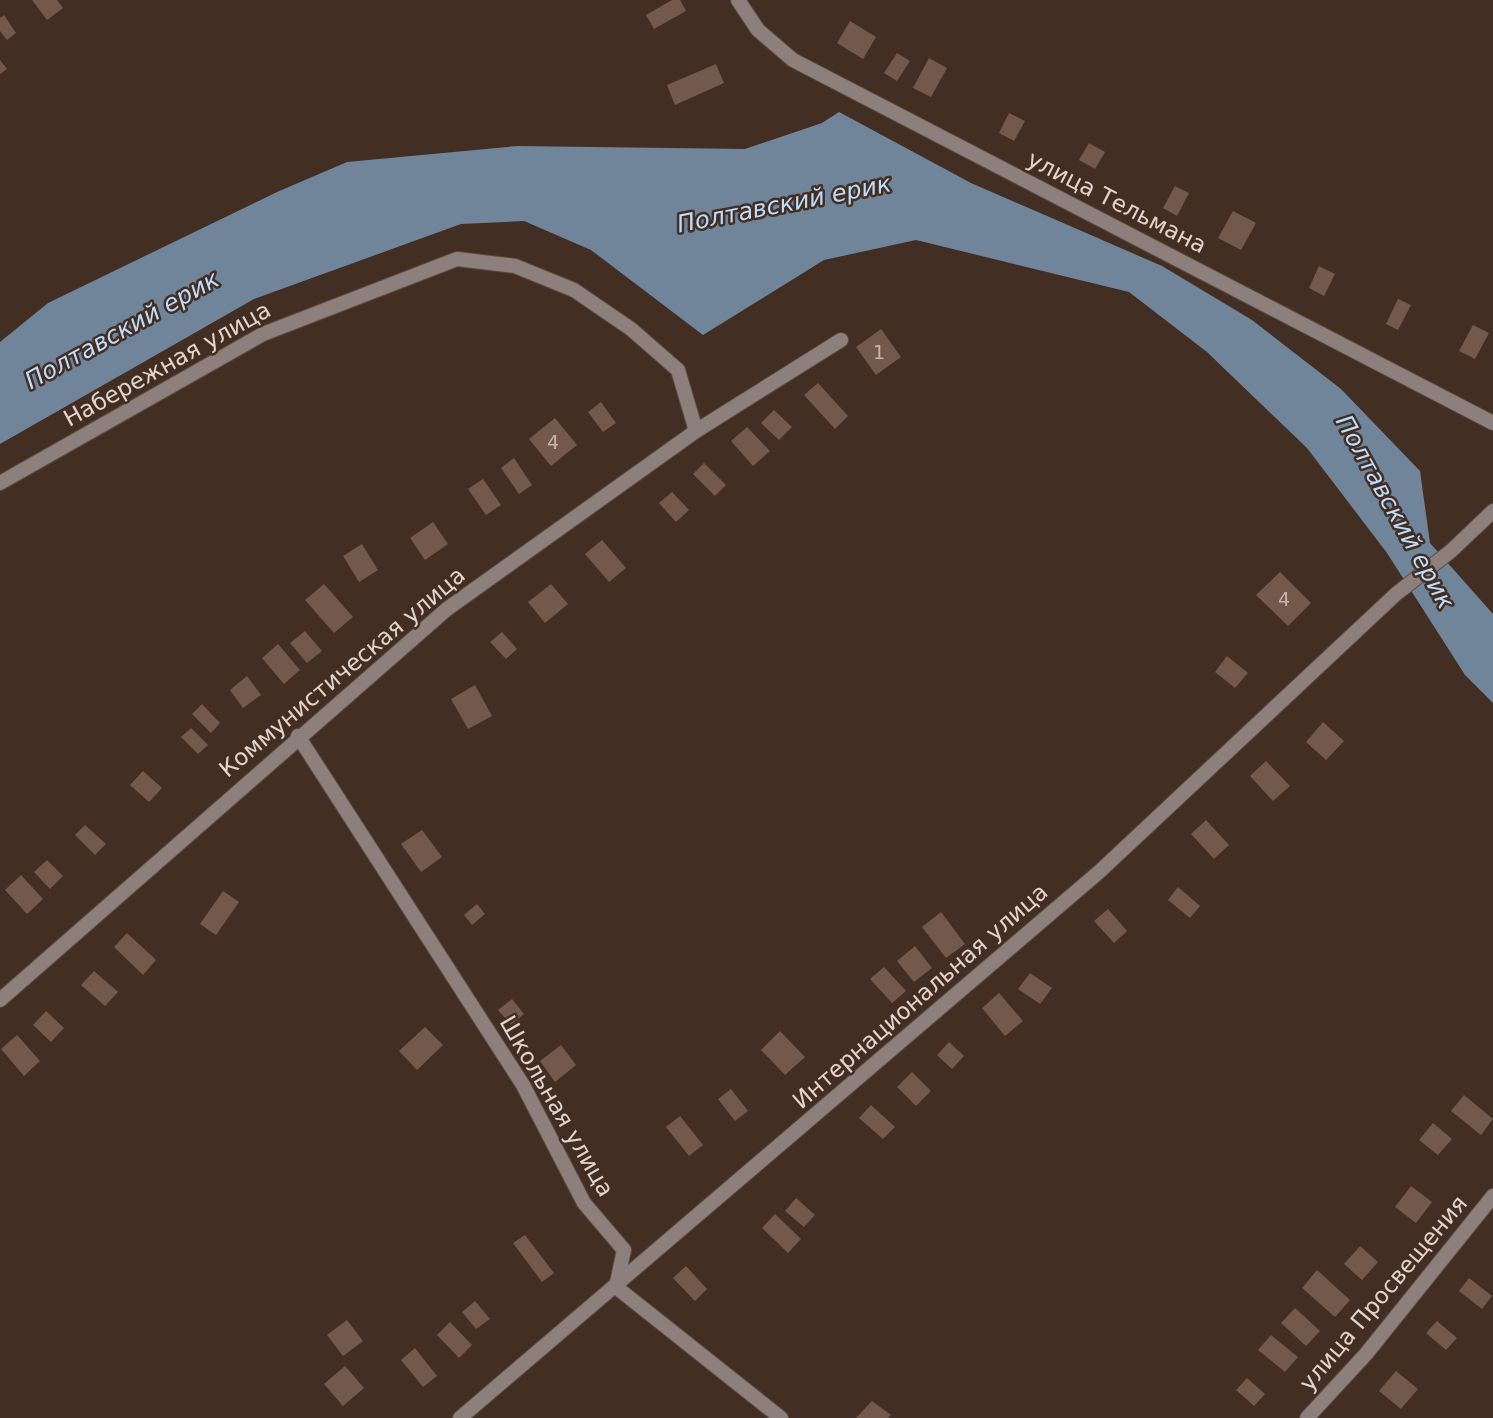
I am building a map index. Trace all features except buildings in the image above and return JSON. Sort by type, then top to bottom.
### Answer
[{"type":"street","name":"улица Тельмана","points":[[738,0],[758,30],[793,60],[1493,423]]},
{"type":"street","name":"Набережная улица","points":[[0,483],[263,334],[457,259],[515,266],[551,280],[574,290],[631,329],[678,370],[696,431]]},
{"type":"street","name":"Коммунистическая улица","points":[[0,1000],[298,736],[447,609],[696,431],[841,340]]},
{"type":"street","name":"Интернациональная улица","points":[[460,1418],[1099,872],[1396,594],[1451,551],[1493,511]]},
{"type":"street","name":"Школьная улица","points":[[298,736],[523,1085],[584,1203],[624,1250],[616,1287]]},
{"type":"street","name":"улица Просвещения","points":[[1307,1418],[1366,1354],[1493,1196]]},
{"type":"street","points":[[616,1287],[781,1418]]},
{"type":"water","name":"Полтавский ерик","points":[[839,112],[971,183],[1162,266],[1252,320],[1341,389],[1420,471],[1430,543],[1493,614],[1493,703],[1465,675],[1387,553],[1307,448],[1207,352],[1129,292],[916,240],[824,260],[703,335],[591,250],[524,221],[461,224],[254,299],[0,444],[0,342],[48,303],[277,192],[347,162],[517,146],[745,149],[822,123]]}]
